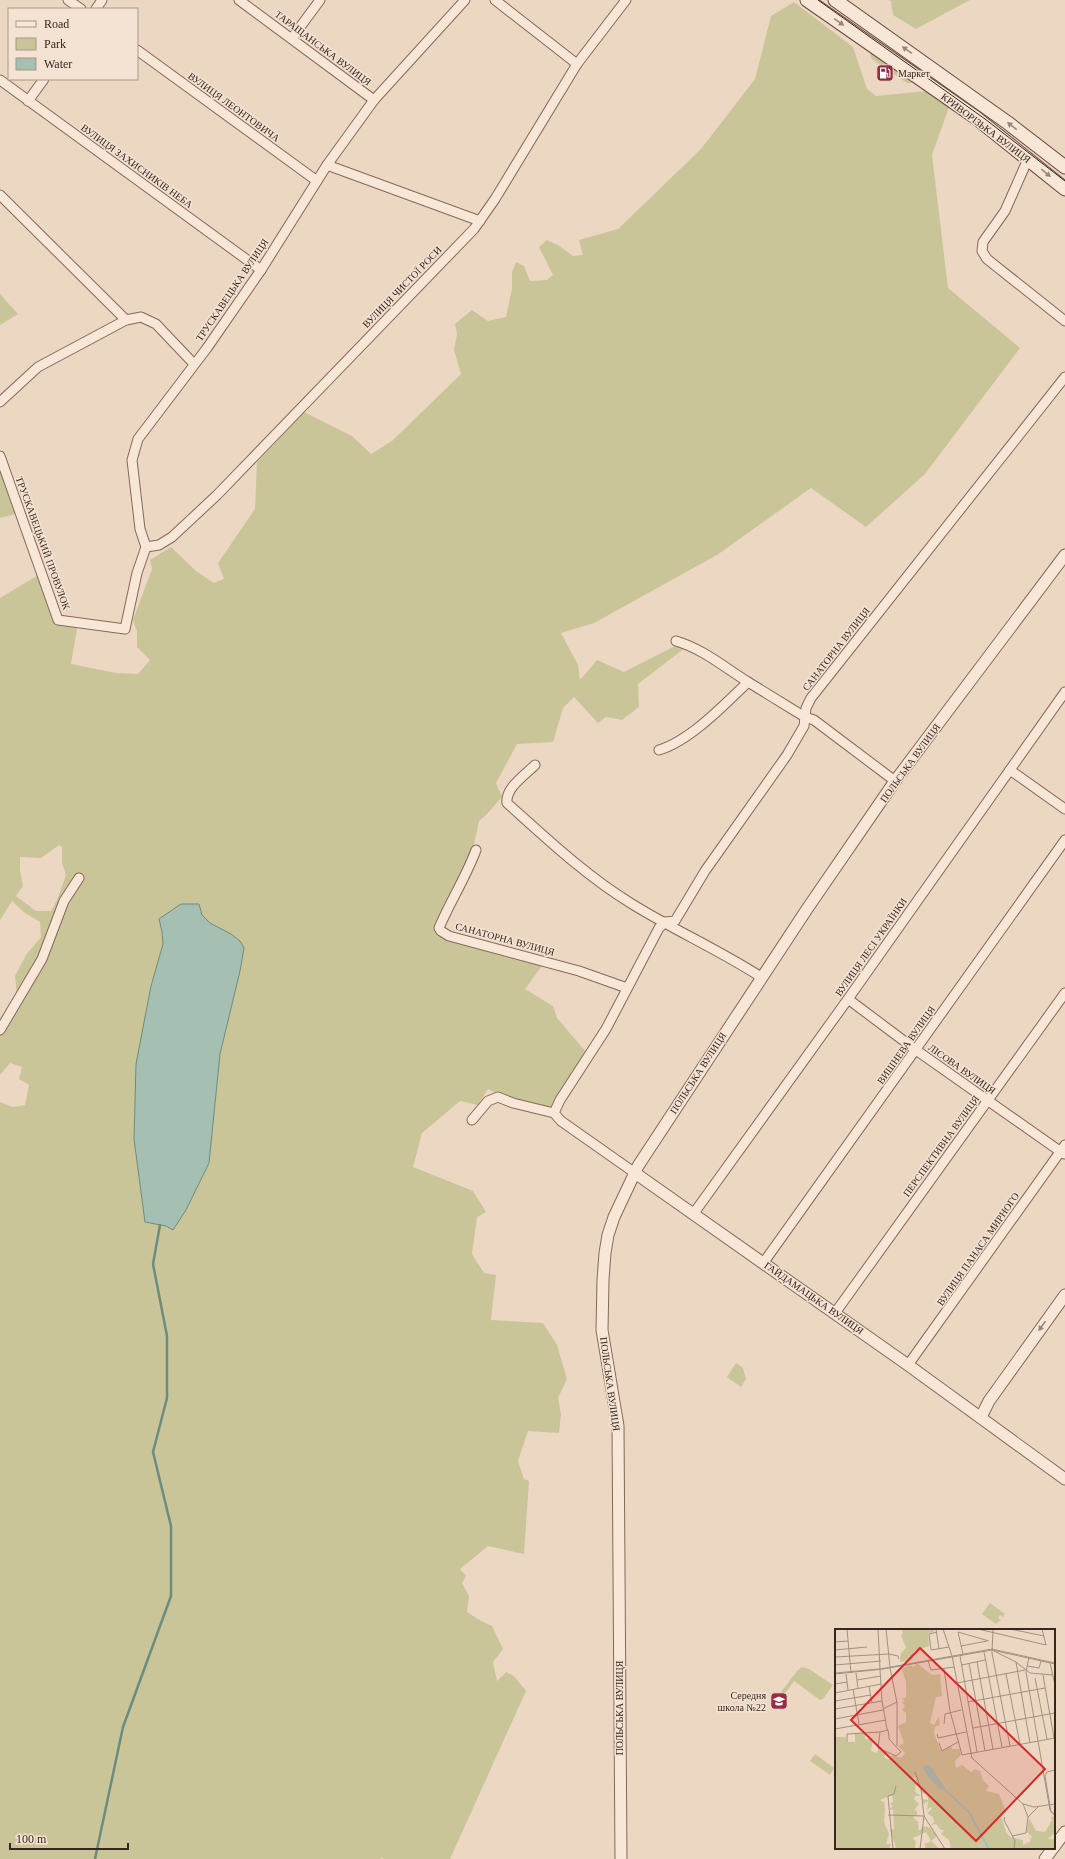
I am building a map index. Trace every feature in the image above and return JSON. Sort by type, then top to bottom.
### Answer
[{"type":"main road","name":"КРИВОРІЗЬКА ВУЛИЦЯ","points":[[807,0],[975,117],[1065,189]]},
{"type":"main road","name":"КРИВОРІЗЬКА ВУЛИЦЯ","points":[[835,0],[1008,123],[1065,167]]},
{"type":"street","points":[[68,0],[80,8]]},
{"type":"street","name":"ТАРАЩАНСЬКА ВУЛИЦЯ","points":[[239,0],[374,100]]},
{"type":"street","points":[[292,38],[320,0]]},
{"type":"street","name":"ТРУСКАВЕЦЬКА ВУЛИЦЯ","points":[[146,547],[140,529],[132,460],[138,439],[261,270],[327,165],[374,100],[465,0]]},
{"type":"street","points":[[496,0],[577,64]]},
{"type":"street","name":"ВУЛИЦЯ ЧИСТОЇ РОСИ","points":[[146,547],[159,545],[172,537],[217,495],[474,229],[495,199],[577,64],[626,0]]},
{"type":"street","name":"ВУЛИЦЯ ЛЕОНТОВИЧА","points":[[138,51],[317,181]]},
{"type":"street","name":"ВУЛИЦЯ ЗАХИСНИКІВ НЕБА","points":[[0,80],[261,270]]},
{"type":"street","points":[[28,101],[43,80]]},
{"type":"street","points":[[1028,159],[1005,211],[983,242],[982,251],[987,259],[1065,321]]},
{"type":"street","points":[[327,165],[480,221]]},
{"type":"street","points":[[0,195],[126,320]]},
{"type":"street","points":[[0,402],[38,367],[126,320],[141,316],[156,324],[194,364]]},
{"type":"street","name":"САНАТОРНА ВУЛИЦЯ","points":[[554,1113],[560,1100],[606,1029],[626,988],[659,928],[665,922],[675,921],[705,871],[787,755],[804,726],[806,719],[804,717],[806,708],[811,698],[1065,377]]},
{"type":"street","name":"ТРУСКАВЕЦЬКИЙ ПРОВУЛОК","points":[[0,456],[58,620],[125,629],[137,573],[146,547]]},
{"type":"street","name":"ПОЛЬСЬКА ВУЛИЦЯ","points":[[621,1859],[618,1426],[602,1330],[603,1280],[608,1235],[617,1211],[638,1166],[761,977],[895,781],[1065,555]]},
{"type":"street","points":[[676,642],[693,646],[704,652],[720,665],[804,717],[814,720],[895,781]]},
{"type":"street","points":[[659,750],[669,747],[712,716],[748,682]]},
{"type":"street","name":"ВУЛИЦЯ ЛЕСІ УКРАЇНКИ","points":[[694,1213],[848,999],[1065,692]]},
{"type":"street","points":[[535,765],[510,791],[507,796],[507,803],[527,819],[544,837],[608,888],[631,904],[737,961],[761,977]]},
{"type":"street","points":[[1010,770],[1065,809]]},
{"type":"street","name":"ВИШНЕВА ВУЛИЦЯ","points":[[764,1262],[1065,840]]},
{"type":"street","name":"САНАТОРНА ВУЛИЦЯ","points":[[476,850],[470,867],[439,928],[441,931],[449,936],[578,971],[626,988]]},
{"type":"street","points":[[0,1030],[42,959],[64,901],[79,878]]},
{"type":"street","name":"ПЕРСПЕКТИВНА ВУЛИЦЯ","points":[[835,1313],[1065,992]]},
{"type":"street","name":"ЛІСОВА ВУЛИЦЯ","points":[[848,999],[916,1050],[987,1100],[1063,1150]]},
{"type":"street","points":[[472,1120],[488,1101],[498,1097],[513,1103],[554,1113]]},
{"type":"street","name":"ГАЙДАМАЦЬКА ВУЛИЦЯ","points":[[554,1113],[561,1121],[764,1262],[1065,1479]]},
{"type":"street","name":"ВУЛИЦЯ ПАНАСА МИРНОГО","points":[[908,1365],[1063,1150]]},
{"type":"street","points":[[981,1417],[989,1401],[1065,1295]]},
{"type":"street","points":[[1055,1847],[1065,1832]]},
{"type":"street","points":[[1045,1859],[1053,1849]]},
{"type":"green space","points":[[888,0],[970,0],[916,29],[893,15],[891,1]]},
{"type":"green space","points":[[794,2],[853,47],[867,89],[876,96],[927,91],[949,107],[932,155],[948,288],[1020,348],[925,474],[866,527],[811,488],[717,555],[594,623],[561,633],[578,665],[580,680],[597,660],[624,672],[675,646],[685,648],[638,684],[639,707],[622,720],[606,717],[598,723],[574,697],[563,708],[553,742],[517,744],[496,783],[502,797],[479,821],[473,849],[436,927],[544,963],[525,989],[553,1006],[557,1018],[586,1052],[552,1108],[509,1100],[488,1089],[478,1105],[460,1101],[422,1133],[413,1167],[473,1191],[486,1212],[477,1217],[472,1254],[484,1273],[496,1275],[491,1320],[543,1323],[557,1345],[567,1379],[558,1398],[561,1414],[559,1433],[528,1431],[518,1461],[524,1479],[529,1481],[524,1554],[488,1546],[460,1569],[466,1576],[462,1583],[469,1596],[467,1612],[492,1626],[503,1649],[493,1662],[497,1681],[506,1672],[514,1676],[526,1691],[450,1859],[0,1859],[0,1102],[13,1107],[25,1105],[29,1085],[19,1079],[22,1067],[10,1063],[0,1075],[0,1035],[18,1006],[15,976],[26,955],[41,937],[40,922],[25,913],[12,901],[0,920],[0,598],[40,574],[58,620],[78,623],[71,664],[116,673],[138,674],[150,660],[137,647],[137,631],[133,620],[152,569],[150,560],[171,547],[196,571],[214,583],[224,579],[218,563],[255,509],[257,462],[304,412],[352,436],[371,454],[392,441],[461,374],[454,350],[457,334],[455,324],[472,310],[488,321],[506,317],[512,289],[512,272],[516,262],[524,266],[530,281],[547,280],[553,275],[539,247],[547,240],[558,245],[573,256],[583,255],[579,240],[618,229],[701,149],[755,79],[771,16]],"holes":[[[59,845],[62,847],[62,863],[66,875],[57,900],[51,911],[36,911],[16,896],[23,886],[20,870],[20,857],[41,858]]]},
{"type":"green space","points":[[870,54],[875,54],[910,78],[912,83],[907,83],[872,59]]},
{"type":"green space","points":[[0,294],[18,314],[0,325]]},
{"type":"green space","points":[[0,465],[23,512],[0,518]]},
{"type":"green space","points":[[736,1363],[743,1368],[746,1379],[741,1387],[727,1377]]},
{"type":"green space","points":[[990,1603],[1005,1614],[1003,1617],[1000,1615],[998,1618],[1001,1620],[996,1624],[982,1614]]},
{"type":"green space","points":[[802,1667],[809,1669],[833,1685],[823,1699],[820,1700],[794,1681],[784,1695],[781,1692],[797,1671]]},
{"type":"green space","points":[[815,1754],[834,1768],[830,1775],[810,1761]]},
{"type":"water","points":[[181,904],[199,904],[202,915],[210,923],[231,934],[240,941],[244,948],[220,1054],[209,1163],[186,1210],[173,1230],[166,1226],[145,1222],[134,1139],[136,1064],[151,986],[163,944],[159,919]]},
{"type":"waterway","points":[[95,1859],[123,1727],[171,1596],[171,1526],[153,1452],[167,1398],[167,1336],[153,1264],[160,1225]]},
{"type":"tram line","points":[[818,0],[985,119],[1065,181]]},
{"type":"place","name":"Маркет","points":[[885,73]]},
{"type":"place","name":"Середня школа №22","points":[[779,1701]]}]
